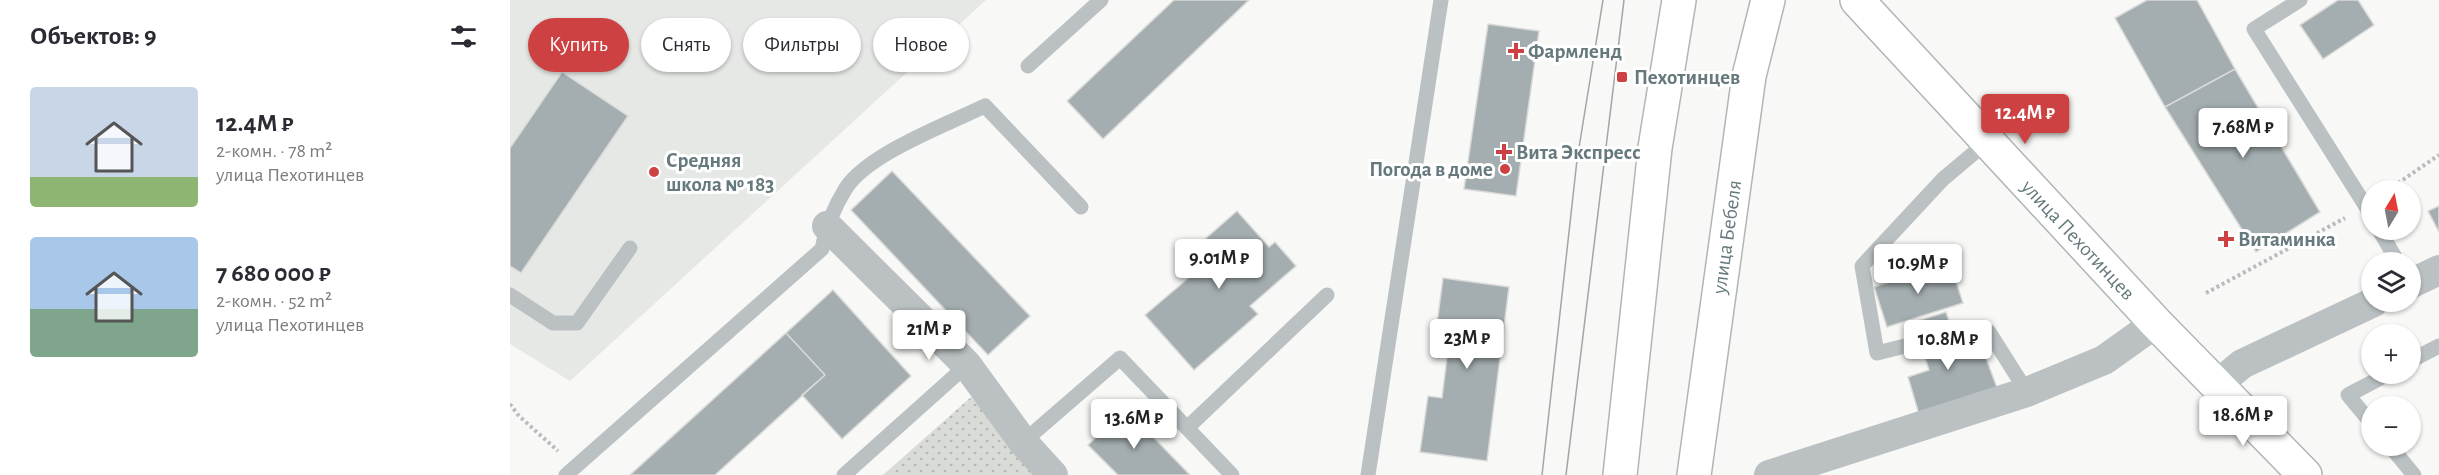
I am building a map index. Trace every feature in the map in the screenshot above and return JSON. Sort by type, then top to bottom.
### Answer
[{"type":"main road","points":[[1620,475],[1654,148],[1679,0]]},
{"type":"main road","name":"улица Бебеля","points":[[1694,475],[1749,76],[1768,0]]},
{"type":"main road","name":"улица Пехотинцев","points":[[1857,0],[2156,323],[2305,475]]},
{"type":"street","points":[[826,226],[967,365],[1023,442],[1053,475]]},
{"type":"street","points":[[2421,279],[2439,270]]},
{"type":"street","points":[[2218,384],[2242,364],[2361,308]]},
{"type":"street","points":[[1769,475],[2027,392],[2104,360],[2156,323]]},
{"type":"lane","points":[[1028,66],[1101,0]]},
{"type":"lane","points":[[1368,475],[1441,0]]},
{"type":"lane","points":[[2300,0],[2254,29],[2361,198]]},
{"type":"lane","points":[[571,471],[822,249],[826,226],[846,186],[878,157],[986,106],[1080,207]]},
{"type":"lane","points":[[1921,342],[1877,353],[1862,266],[1943,179],[1987,142]]},
{"type":"lane","points":[[510,295],[553,323],[577,323],[630,248]]},
{"type":"lane","points":[[1187,428],[1327,295]]},
{"type":"lane","points":[[1952,334],[1989,332],[2027,392]]},
{"type":"lane","points":[[2421,355],[2439,346]]},
{"type":"lane","points":[[1023,442],[1120,358],[1232,475]]},
{"type":"lane","points":[[844,475],[967,365]]},
{"type":"lane","points":[[2361,411],[2348,395],[2369,384]]},
{"type":"lane","points":[[2398,456],[2414,475]]},
{"type":"path","points":[[2403,180],[2439,155]]},
{"type":"path","points":[[2206,293],[2361,215]]},
{"type":"path","points":[[510,404],[571,471]]},
{"type":"shaded area","name":"Средняя школа № 183","points":[[510,0],[986,0],[966,18],[873,18],[873,72],[907,72],[570,381],[510,344]]},
{"type":"shaded area","points":[[971,397],[1048,475],[883,475]]},
{"type":"building","points":[[1174,0],[1249,0],[1103,139],[1067,101]]},
{"type":"building","points":[[2147,0],[2197,0],[2235,69],[2165,107],[2115,18]]},
{"type":"building","points":[[2338,0],[2358,0],[2374,25],[2323,59],[2300,25]]},
{"type":"building","points":[[1488,24],[1539,31],[1516,196],[1464,189]]},
{"type":"building","points":[[2235,69],[2320,212],[2256,252],[2165,107]]},
{"type":"building","points":[[562,72],[628,116],[521,273],[510,266],[510,148]]},
{"type":"building","points":[[892,171],[1030,316],[988,355],[851,210]]},
{"type":"building","points":[[2439,206],[2439,232],[2428,211]]},
{"type":"building","points":[[1237,211],[1269,247],[1275,242],[1296,266],[1250,306],[1258,314],[1194,370],[1145,315],[1192,275],[1180,261]]},
{"type":"building","points":[[1950,263],[1963,303],[1887,327],[1874,287]]},
{"type":"building","points":[[1443,278],[1509,287],[1487,461],[1420,452],[1428,396],[1442,398],[1449,341],[1435,339]]},
{"type":"building","points":[[833,290],[911,376],[842,439],[802,395],[825,375],[786,333]]},
{"type":"building","points":[[1946,312],[1961,357],[1983,350],[1999,393],[1921,421],[1908,377],[1929,370],[1914,322]]},
{"type":"building","points":[[786,333],[825,375],[715,475],[630,475]]},
{"type":"building","points":[[1126,409],[1190,475],[1118,475],[1088,445]]},
{"type":"tram line","points":[[1542,475],[1577,160],[1603,0]]},
{"type":"tram line","points":[[1566,475],[1624,0]]},
{"type":"place","name":"Фармленд","points":[[1516,51]]},
{"type":"place","name":"Пехотинцев","points":[[1622,77]]},
{"type":"place","name":"Вита Экспресс","points":[[1504,152]]},
{"type":"place","name":"Погода в доме","points":[[1505,169]]},
{"type":"place","name":"Средняя школа № 183","points":[[654,172]]},
{"type":"place","name":"Витаминка","points":[[2226,239]]}]
